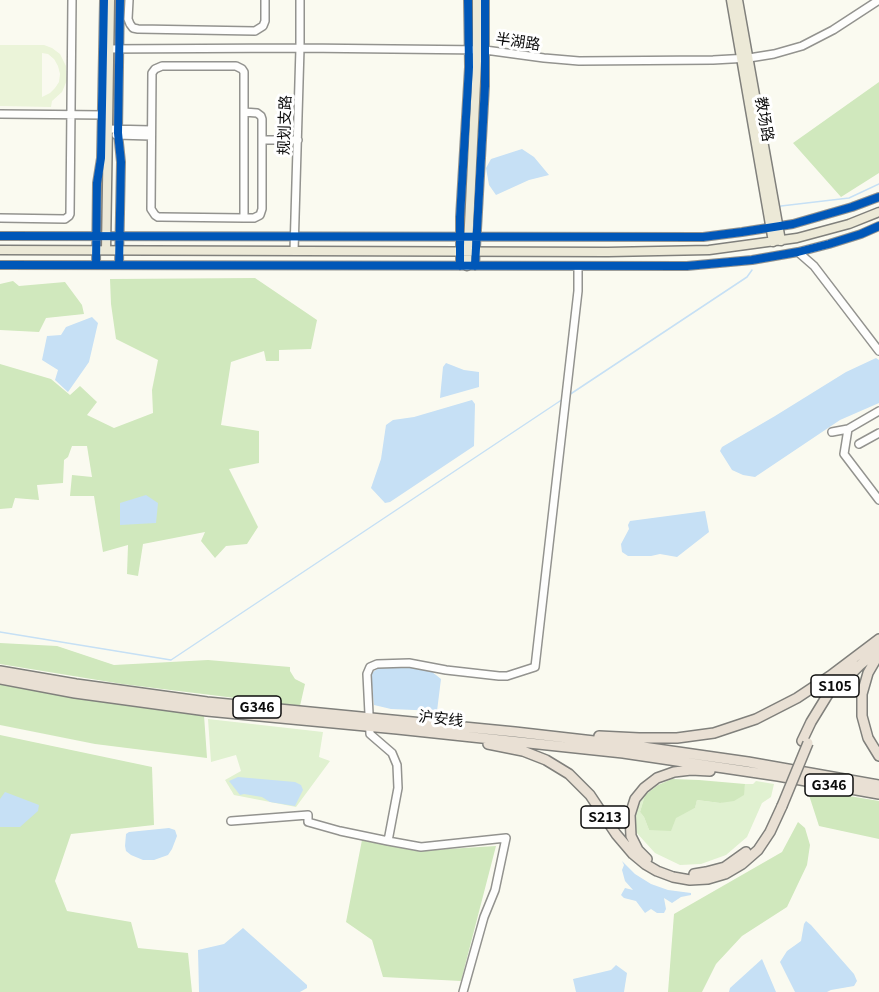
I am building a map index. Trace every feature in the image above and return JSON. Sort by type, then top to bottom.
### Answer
[{"type":"highway","points":[[515,732],[639,738],[676,738],[714,733],[756,719],[797,698],[879,640]]},
{"type":"highway","name":"S105","points":[[805,742],[811,722],[831,691],[849,668],[879,640]]},
{"type":"highway","points":[[805,742],[845,680],[879,651]]},
{"type":"highway","name":"S105","points":[[879,651],[868,673],[862,694],[862,716],[868,738],[879,756]]},
{"type":"highway","name":"沪安线","points":[[0,670],[143,694],[369,722],[396,729],[623,753],[778,776],[879,794]]},
{"type":"highway","name":"沪安线","points":[[0,679],[75,693],[207,711],[515,732],[748,762],[879,785]]},
{"type":"highway","name":"S213","points":[[396,729],[495,745],[523,751],[546,760],[569,774],[590,795],[616,834],[645,864],[657,871],[690,880],[708,879],[725,874],[742,864],[758,850],[770,832],[805,742]]},
{"type":"highway","points":[[778,776],[691,770],[674,772],[657,778],[634,799],[630,815],[631,836],[647,859],[658,866],[674,872],[690,874],[706,872],[725,867],[755,845],[779,804]]},
{"type":"main road","points":[[106,250],[108,115],[106,49],[110,0]]},
{"type":"main road","points":[[468,266],[477,0]]},
{"type":"main road","name":"教场路","points":[[730,0],[745,58]]},
{"type":"main road","name":"教场路","points":[[738,0],[745,58],[777,241]]},
{"type":"main road","points":[[0,250],[709,250],[797,238],[849,224],[879,212]]},
{"type":"street","points":[[0,218],[65,219],[69,216],[72,0]]},
{"type":"street","points":[[96,265],[97,183],[101,158],[106,49],[104,0]]},
{"type":"street","points":[[120,0],[118,132],[121,162],[120,265]]},
{"type":"street","points":[[129,0],[130,24],[138,30],[255,31],[263,26],[265,21],[265,0]]},
{"type":"street","name":"规划支路","points":[[294,251],[300,0]]},
{"type":"street","points":[[468,0],[477,50]]},
{"type":"street","points":[[477,50],[485,0]]},
{"type":"street","name":"半湖路","points":[[106,49],[477,50],[579,61],[745,58],[774,54],[802,46],[833,30],[879,0]]},
{"type":"street","points":[[244,112],[256,112],[261,116],[262,212],[258,217],[244,218],[161,218],[151,209],[152,77],[154,69],[158,67],[240,66],[244,72],[244,112],[244,218]]},
{"type":"street","points":[[0,114],[108,115]]},
{"type":"street","points":[[108,132],[152,133]]},
{"type":"street","points":[[262,140],[298,140]]},
{"type":"street","points":[[0,236],[703,237],[775,227],[820,217],[879,197]]},
{"type":"street","points":[[0,265],[695,266],[798,252],[861,234],[879,226]]},
{"type":"street","points":[[798,252],[814,266],[879,351]]},
{"type":"street","points":[[388,842],[398,788],[397,765],[392,753],[370,734],[367,674],[370,667],[377,664],[409,663],[446,670],[507,676],[535,667],[578,291],[578,266]]},
{"type":"street","points":[[832,432],[848,429],[879,411]]},
{"type":"street","points":[[848,429],[844,454],[879,500]]},
{"type":"street","points":[[859,444],[879,433]]},
{"type":"street","points":[[231,821],[308,815],[308,822],[388,842],[421,847],[507,838],[495,890],[484,917],[464,992]]},
{"type":"green space","points":[[0,45],[44,45],[60,54],[66,66],[67,80],[62,92],[52,101],[51,107],[0,106]],"holes":[[[42,53],[48,54],[58,66],[59,82],[50,93],[42,97]]]},
{"type":"green space","points":[[879,82],[879,173],[841,197],[793,143]]},
{"type":"green space","points":[[255,278],[317,320],[311,349],[279,350],[279,361],[266,361],[264,351],[231,362],[221,425],[259,431],[259,463],[229,469],[258,527],[247,544],[226,546],[215,558],[201,541],[205,532],[143,544],[138,576],[127,574],[128,545],[103,552],[94,496],[70,496],[72,475],[92,477],[87,446],[72,446],[68,457],[64,460],[63,483],[37,485],[39,500],[15,498],[12,508],[0,509],[0,364],[51,379],[70,395],[80,386],[97,402],[87,415],[114,428],[153,413],[152,390],[158,360],[116,339],[110,279]]},
{"type":"green space","points":[[13,281],[19,286],[65,282],[82,305],[84,314],[46,318],[39,332],[0,330],[0,284]]},
{"type":"green space","points":[[0,643],[57,646],[114,665],[208,660],[290,667],[295,679],[305,684],[300,706],[122,684],[0,664]]},
{"type":"green space","points":[[0,683],[204,715],[207,758],[95,744],[0,725]]},
{"type":"green space","points":[[208,719],[323,732],[319,757],[330,761],[296,807],[234,795],[225,780],[241,771],[236,755],[211,762]]},
{"type":"green space","points":[[0,735],[152,767],[154,825],[71,834],[55,881],[67,911],[131,922],[138,948],[188,953],[192,992],[0,992]]},
{"type":"green space","points":[[672,779],[745,784],[744,795],[734,801],[720,803],[697,800],[695,808],[676,818],[671,831],[649,830],[640,812],[645,795],[658,785]]},
{"type":"green space","points":[[756,781],[774,784],[771,797],[762,803],[747,837],[726,855],[701,864],[680,865],[655,853],[635,831],[636,809],[645,795],[640,812],[649,830],[695,808],[697,800],[720,803],[743,795],[745,784],[753,784]]},
{"type":"green space","points":[[807,789],[879,801],[879,839],[819,826]]},
{"type":"green space","points":[[798,822],[805,828],[810,845],[807,865],[787,907],[742,936],[716,964],[702,992],[668,992],[674,914],[782,852]]},
{"type":"green space","points":[[362,840],[416,851],[496,846],[461,981],[383,977],[372,940],[346,922]]},
{"type":"water","points":[[522,149],[534,157],[549,175],[529,180],[496,195],[489,185],[486,168],[491,159]]},
{"type":"water","points":[[92,317],[98,323],[89,362],[68,392],[55,380],[58,370],[42,360],[47,336],[61,335],[66,327]]},
{"type":"water","points":[[876,358],[879,360],[879,403],[840,420],[755,477],[732,470],[720,451],[722,447],[846,372]]},
{"type":"water","points":[[446,363],[464,370],[479,372],[479,387],[440,398],[443,367]]},
{"type":"water","points":[[472,400],[475,404],[474,446],[390,502],[385,503],[371,488],[381,459],[386,425],[393,420],[414,417]]},
{"type":"water","points":[[146,495],[158,503],[156,523],[120,525],[120,503]]},
{"type":"water","points":[[705,511],[709,532],[677,557],[660,554],[628,556],[622,552],[621,544],[629,529],[630,521]]},
{"type":"water","points":[[408,666],[431,671],[441,679],[437,711],[391,709],[374,705],[371,676],[373,672],[380,667]]},
{"type":"water","points":[[238,777],[295,782],[301,785],[303,790],[295,806],[270,802],[262,797],[240,795],[229,781]]},
{"type":"water","points":[[5,792],[39,805],[38,811],[20,827],[0,827],[0,799]]},
{"type":"water","points":[[169,828],[175,830],[177,836],[168,855],[154,860],[143,860],[126,851],[126,834],[129,832]]},
{"type":"water","points":[[622,861],[635,874],[651,884],[668,890],[691,893],[691,895],[681,897],[672,903],[664,898],[666,909],[664,913],[657,913],[651,909],[645,913],[636,901],[621,895],[625,888],[633,890],[625,881]]},
{"type":"water","points":[[806,921],[854,974],[857,981],[854,986],[827,992],[795,992],[780,962],[787,951],[801,941]]},
{"type":"water","points":[[243,928],[307,985],[307,988],[300,992],[199,992],[198,950],[224,944]]},
{"type":"water","points":[[762,959],[776,992],[729,992],[730,988]]},
{"type":"water","points":[[616,965],[627,973],[624,992],[576,992],[573,979],[611,970]]},
{"type":"waterway","points":[[779,208],[849,198],[879,184]]},
{"type":"waterway","points":[[569,395],[747,277],[752,270]]},
{"type":"waterway","points":[[0,632],[171,660],[563,399]]},
{"type":"cycle path","points":[[96,265],[104,0]]},
{"type":"cycle path","points":[[119,265],[120,0]]},
{"type":"cycle path","points":[[460,266],[460,217],[469,67],[468,0]]},
{"type":"cycle path","points":[[475,266],[485,86],[485,0]]},
{"type":"cycle path","points":[[0,236],[703,237],[793,224],[879,197]]},
{"type":"cycle path","points":[[0,265],[687,266],[752,260],[798,252],[861,234],[879,226]]}]
